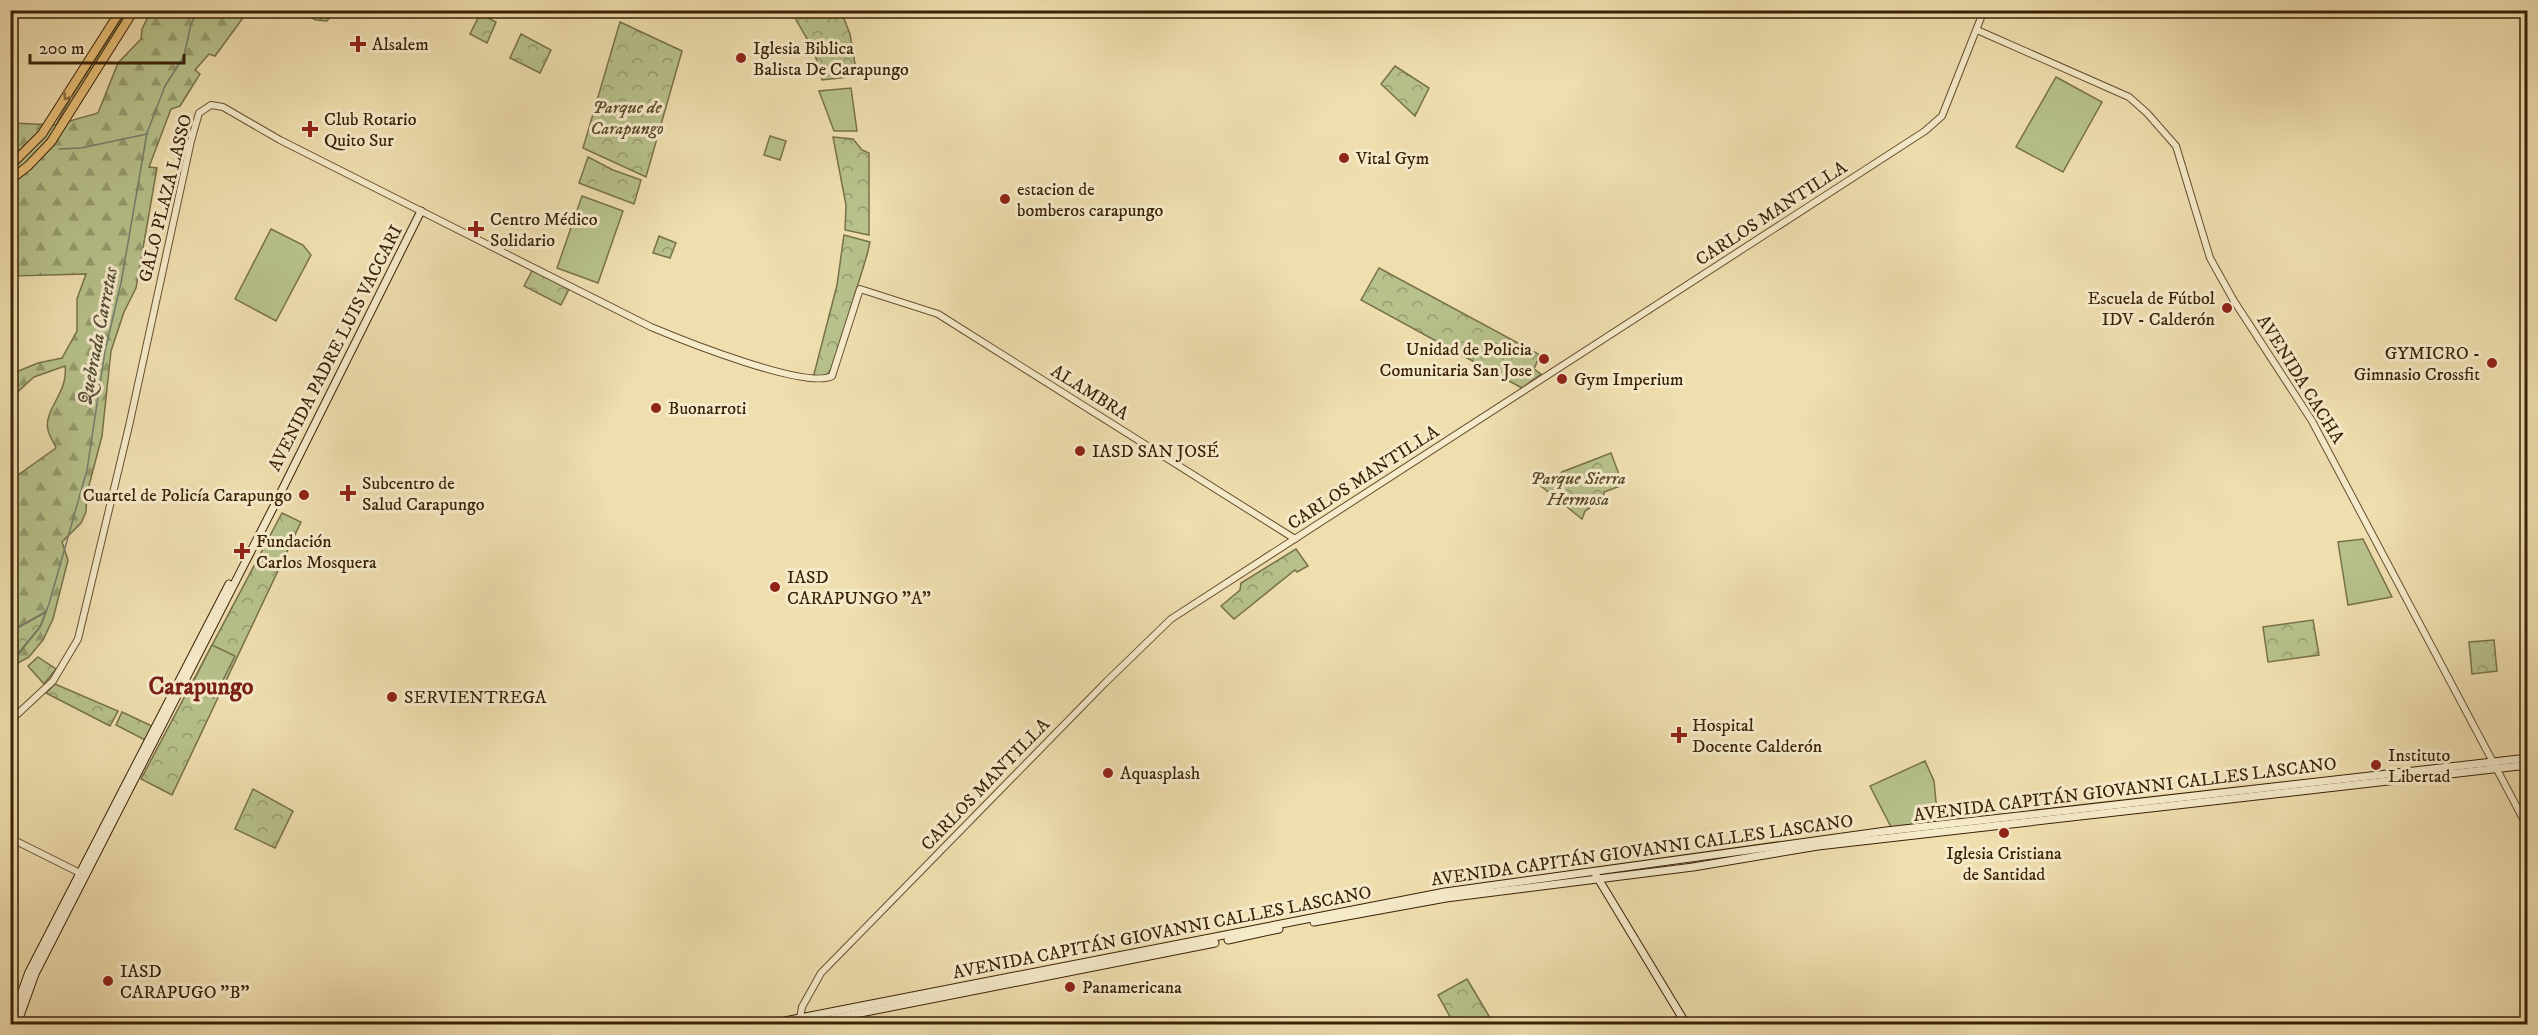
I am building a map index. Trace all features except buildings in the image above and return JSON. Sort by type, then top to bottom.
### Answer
[{"type":"highway","points":[[10,166],[33,146],[121,10]]},
{"type":"highway","points":[[10,180],[43,153],[134,10]]},
{"type":"main road","name":"AVENIDA PADRE LUIS VACCARI","points":[[17,1024],[35,974],[189,658],[269,506],[276,499],[421,211]]},
{"type":"main road","name":"AVENIDA CAPITÁN GIOVANNI CALLES LASCANO","points":[[769,1024],[799,1022],[1419,896],[2494,765],[2528,758]]},
{"type":"main road","points":[[2494,765],[2528,765]]},
{"type":"main road","name":"AVENIDA CAPITÁN GIOVANNI CALLES LASCANO","points":[[805,1024],[1420,902],[1596,874]]},
{"type":"main road","points":[[1596,874],[1686,1024]]},
{"type":"main road","name":"AVENIDA PADRE LUIS VACCARI","points":[[10,1024],[29,972],[82,875]]},
{"type":"street","name":"CARLOS MANTILLA","points":[[799,1022],[807,995],[821,973],[1104,684],[1171,619],[1936,123],[1942,116],[1984,12]]},
{"type":"street","name":"AVENIDA CACHA","points":[[1977,30],[2129,97],[2147,113],[2176,146],[2210,258],[2234,301],[2312,421],[2528,828]]},
{"type":"street","name":"GALO PLAZA LASSO","points":[[10,721],[53,681],[78,639],[125,446],[199,112],[211,105],[223,107],[280,140],[678,339],[812,380],[825,380],[832,376],[860,289]]},
{"type":"street","name":"ALAMBRA","points":[[860,289],[938,314],[1295,539]]},
{"type":"street","points":[[10,838],[82,875]]},
{"type":"green space","points":[[127,11],[131,11],[48,139],[73,94]]},
{"type":"green space","points":[[151,11],[248,11],[215,56],[209,54],[195,70],[200,74],[180,106],[171,109],[149,167],[157,168],[136,288],[124,312],[111,351],[102,436],[87,493],[86,512],[81,523],[62,542],[68,560],[53,619],[43,640],[29,657],[11,667],[11,497],[18,475],[56,448],[47,423],[63,384],[65,366],[34,377],[11,398],[18,385],[11,383],[11,374],[38,363],[62,358],[77,331],[77,299],[86,274],[11,276],[11,123],[56,125],[98,113],[118,63],[141,39],[142,29]]},
{"type":"green space","points":[[297,11],[335,11],[327,21],[316,20]]},
{"type":"green space","points":[[791,11],[841,11],[850,34],[857,76],[822,80],[814,51]]},
{"type":"green space","points":[[480,14],[496,22],[487,43],[470,34]]},
{"type":"green space","name":"Parque de Carapungo","points":[[620,22],[682,51],[646,177],[583,148]]},
{"type":"green space","points":[[521,34],[551,50],[540,73],[510,58]]},
{"type":"green space","points":[[1395,66],[1429,88],[1415,116],[1381,84]]},
{"type":"green space","points":[[2056,77],[2102,102],[2063,172],[2016,147]]},
{"type":"green space","points":[[851,88],[857,131],[834,131],[819,91]]},
{"type":"green space","points":[[770,136],[786,141],[780,160],[764,155]]},
{"type":"green space","points":[[833,137],[853,139],[862,150],[869,153],[869,235],[845,230],[846,205]]},
{"type":"green space","points":[[588,157],[613,170],[641,180],[634,204],[579,183]]},
{"type":"green space","points":[[582,196],[623,211],[598,283],[557,268]]},
{"type":"green space","points":[[271,229],[303,245],[311,255],[276,321],[235,299]]},
{"type":"green space","points":[[844,235],[870,242],[832,369],[827,375],[813,378],[837,285]]},
{"type":"green space","points":[[659,236],[676,243],[670,258],[653,253]]},
{"type":"green space","points":[[1379,268],[1540,355],[1534,369],[1541,374],[1522,388],[1361,300]]},
{"type":"green space","points":[[533,269],[570,287],[561,305],[524,286]]},
{"type":"green space","name":"Parque Sierra Hermosa","points":[[1611,453],[1623,485],[1604,492],[1604,499],[1585,511],[1582,519],[1541,486],[1554,482],[1562,472]]},
{"type":"green space","points":[[282,513],[301,522],[172,795],[141,779]]},
{"type":"green space","points":[[2363,539],[2392,597],[2348,605],[2338,542]]},
{"type":"green space","points":[[1296,549],[1308,566],[1297,572],[1295,570],[1234,619],[1221,606],[1240,590],[1241,583]]},
{"type":"green space","points":[[46,612],[40,627],[11,663],[11,627],[19,627]]},
{"type":"green space","points":[[2313,620],[2319,655],[2268,662],[2263,627]]},
{"type":"green space","points":[[2494,640],[2497,671],[2472,674],[2469,642]]},
{"type":"green space","points":[[212,645],[235,656],[214,698],[191,686]]},
{"type":"green space","points":[[38,657],[56,669],[44,684],[28,666]]},
{"type":"green space","points":[[55,684],[118,711],[110,726],[46,693]]},
{"type":"green space","points":[[122,712],[152,726],[145,740],[116,725]]},
{"type":"green space","points":[[1925,761],[1934,781],[1938,823],[1892,829],[1870,786]]},
{"type":"green space","points":[[253,789],[293,811],[275,848],[235,829]]},
{"type":"green space","points":[[1467,979],[1489,1016],[1473,1024],[1454,1024],[1438,995]]},
{"type":"waterway","name":"Quebrada Carretas","points":[[10,663],[40,627],[49,604],[87,470],[105,351],[121,283],[147,133],[165,86],[184,56],[191,24],[199,10]]},
{"type":"waterway","points":[[1109,10],[1112,13]]},
{"type":"waterway","points":[[59,149],[81,148],[147,134]]},
{"type":"waterway","points":[[10,151],[19,151]]},
{"type":"waterway","points":[[10,627],[19,627],[45,612]]},
{"type":"place","name":"Alsalem","points":[[358,44]]},
{"type":"place","name":"Iglesia Biblica Balista De Carapungo","points":[[741,58]]},
{"type":"place","name":"Club Rotario Quito Sur","points":[[310,129]]},
{"type":"place","name":"Vital Gym","points":[[1344,158]]},
{"type":"place","name":"estacion de bomberos carapungo","points":[[1005,199]]},
{"type":"place","name":"Centro Médico Solidario","points":[[476,229]]},
{"type":"place","name":"Escuela de Fútbol IDV - Calderón","points":[[2227,308]]},
{"type":"place","name":"Unidad de Policia Comunitaria San Jose","points":[[1544,359]]},
{"type":"place","name":"GYMICRO - Gimnasio Crossfit","points":[[2492,363]]},
{"type":"place","name":"Gym Imperium","points":[[1562,379]]},
{"type":"place","name":"Buonarroti","points":[[656,408]]},
{"type":"place","name":"IASD SAN JOSÉ","points":[[1080,451]]},
{"type":"place","name":"Subcentro de Salud Carapungo","points":[[348,493]]},
{"type":"place","name":"Cuartel de Policía Carapungo","points":[[304,495]]},
{"type":"place","name":"Fundación Carlos Mosquera","points":[[242,551]]},
{"type":"place","name":"IASD CARAPUNGO \"A\"","points":[[775,587]]},
{"type":"place","name":"SERVIENTREGA","points":[[392,697]]},
{"type":"place","name":"Hospital Docente Calderón","points":[[1679,735]]},
{"type":"place","name":"Instituto Libertad","points":[[2376,765]]},
{"type":"place","name":"Aquasplash","points":[[1108,773]]},
{"type":"place","name":"Iglesia Cristiana de Santidad","points":[[2004,833]]},
{"type":"place","name":"IASD CARAPUGO \"B\"","points":[[108,981]]},
{"type":"place","name":"Panamericana","points":[[1070,987]]},
{"type":"district","name":"Carapungo","points":[[201,686]]}]
